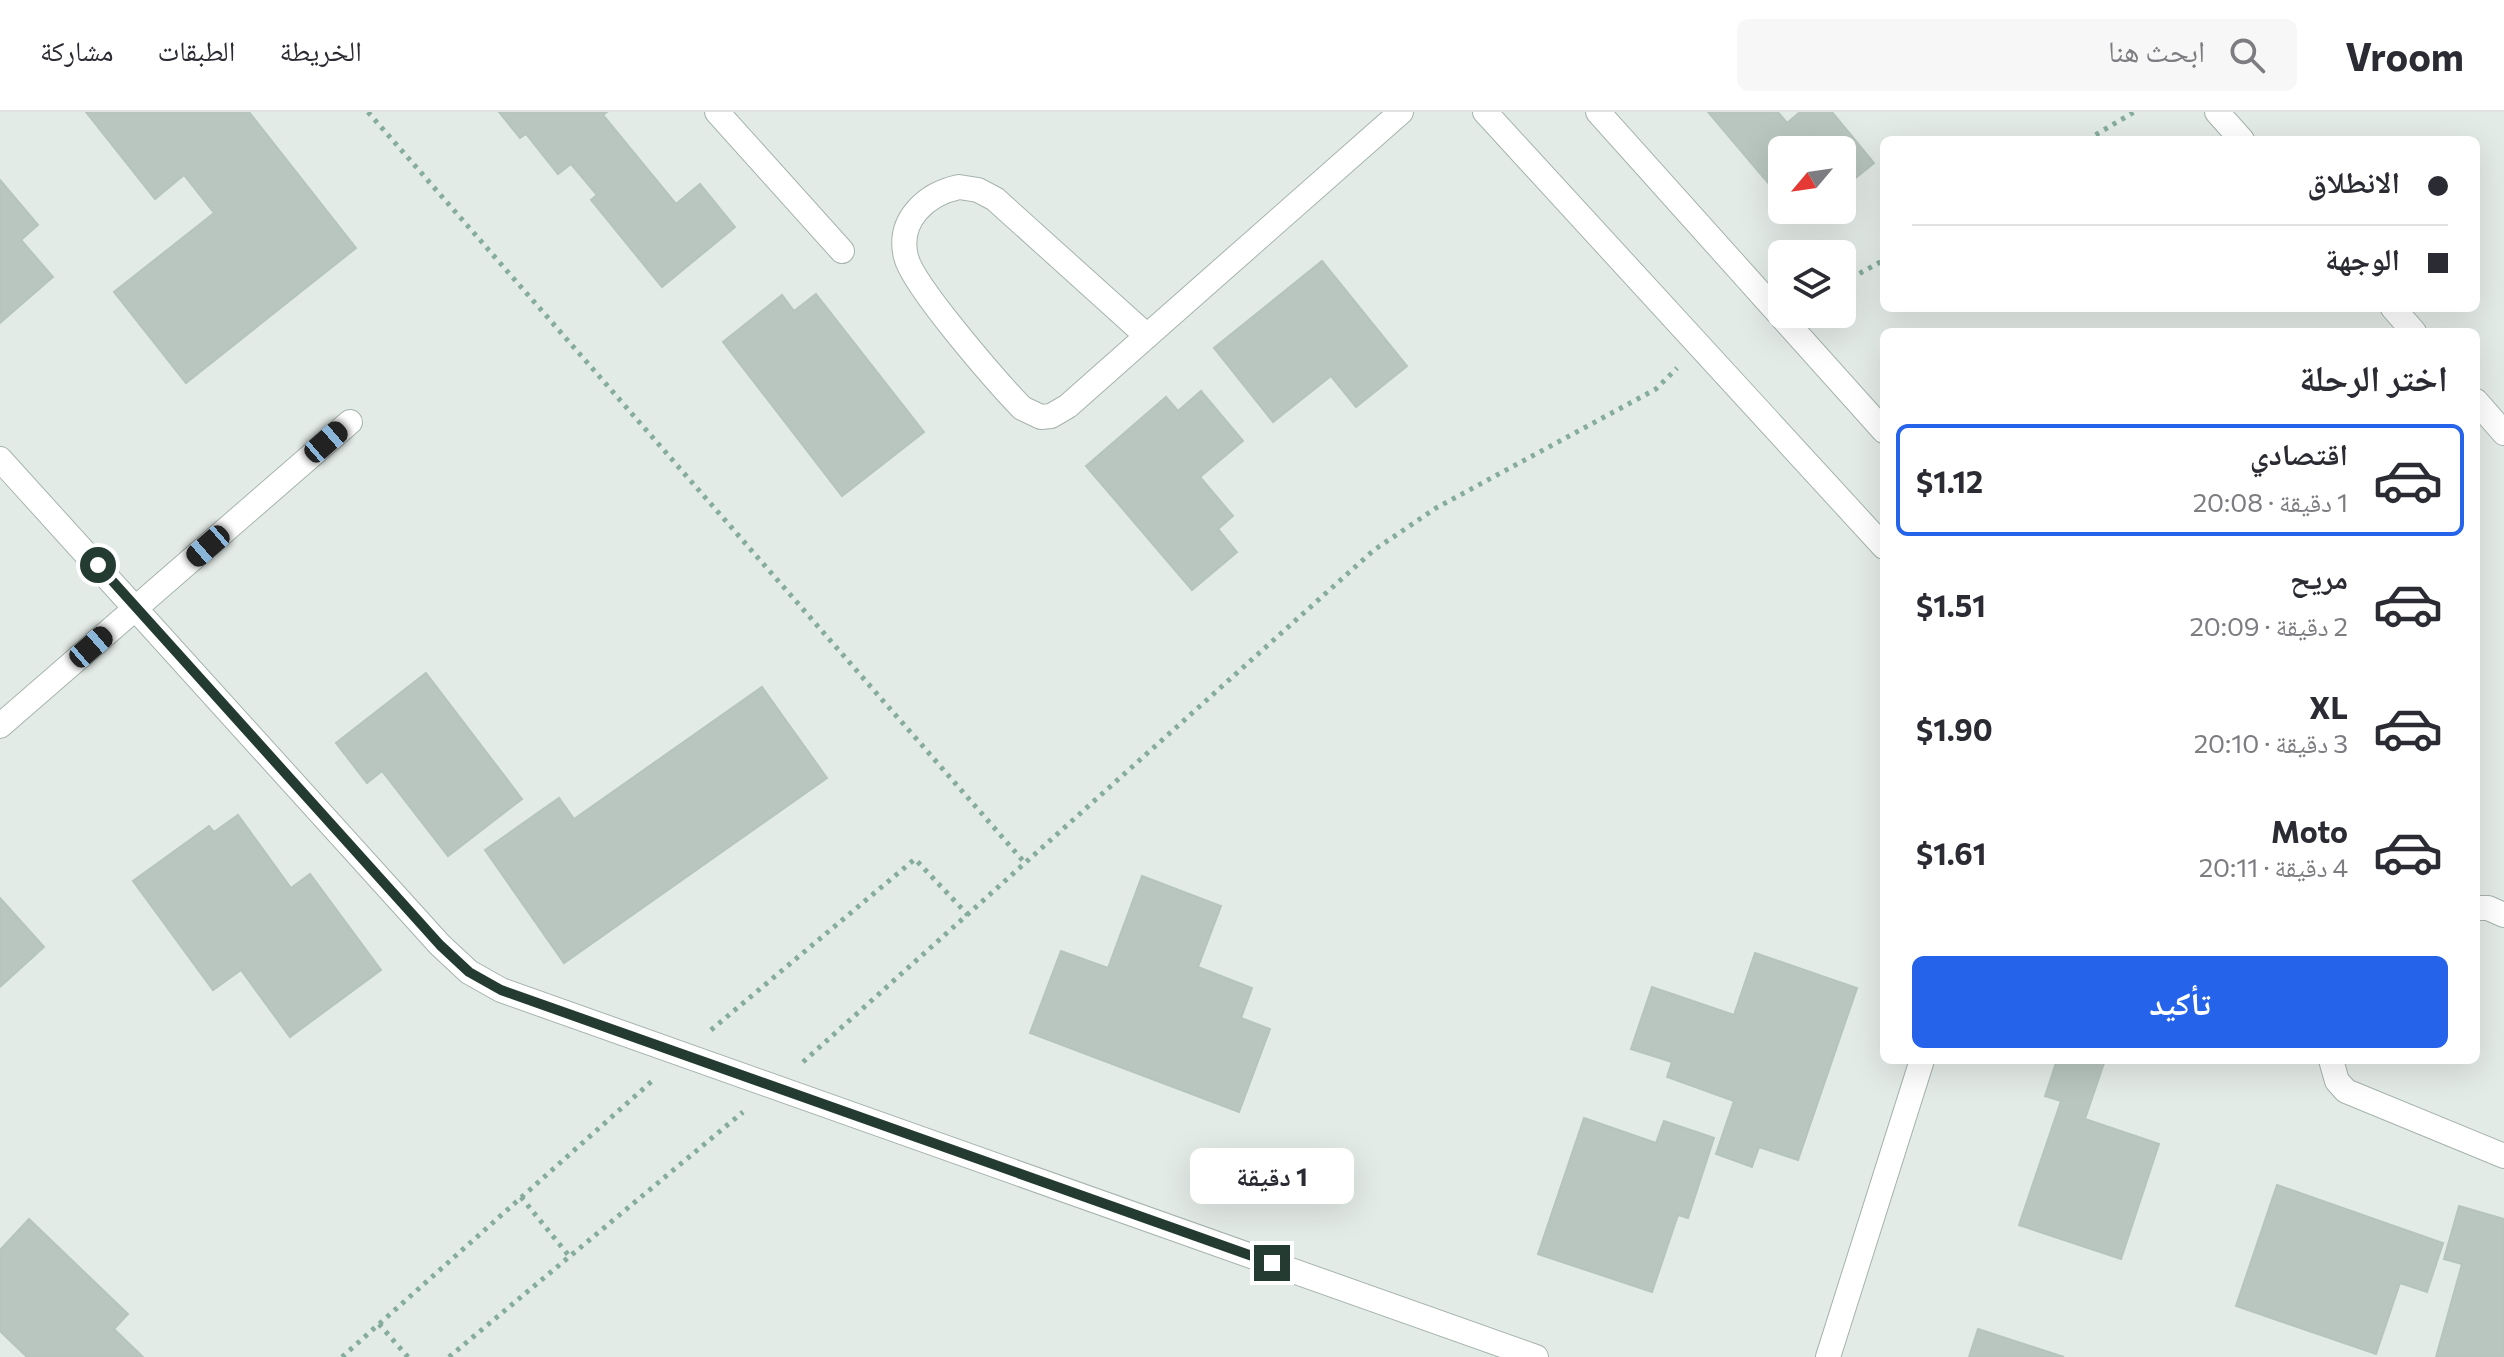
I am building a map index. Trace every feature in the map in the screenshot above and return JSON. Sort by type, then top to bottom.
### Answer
[{"type":"street","points":[[717,112],[842,251]]},
{"type":"street","points":[[1147,336],[995,199],[978,190],[959,187],[939,191],[923,202],[911,218],[905,236],[906,256],[914,274],[1015,400],[1031,414],[1041,417],[1061,412],[1401,112]]},
{"type":"street","points":[[1485,112],[1880,543]]},
{"type":"street","points":[[1598,112],[1880,427]]},
{"type":"street","points":[[2217,112],[2238,136]]},
{"type":"street","points":[[2396,312],[2410,328]]},
{"type":"street","points":[[2480,406],[2504,433]]},
{"type":"street","points":[[0,726],[350,422]]},
{"type":"street","points":[[0,459],[429,933],[469,972],[501,990],[1536,1357]]},
{"type":"street","points":[[2480,908],[2504,915]]},
{"type":"street","points":[[1828,1357],[1921,1064]]},
{"type":"street","points":[[2332,1064],[2337,1081],[2346,1091],[2504,1156]]},
{"type":"path","points":[[368,112],[1025,863]]},
{"type":"path","points":[[2094,136],[2134,112]]},
{"type":"path","points":[[1856,275],[1880,262]]},
{"type":"path","points":[[449,1357],[774,1086],[1374,550],[1436,508],[1656,389],[1698,347]]},
{"type":"path","points":[[342,1357],[682,1054],[915,859],[968,915]]},
{"type":"path","points":[[521,1197],[570,1257]]},
{"type":"path","points":[[379,1324],[408,1357]]},
{"type":"building","points":[[86,112],[249,112],[356,248],[186,383],[114,292],[214,213],[184,175],[155,199]]},
{"type":"building","points":[[499,112],[607,112],[603,115],[676,204],[700,184],[735,227],[662,287],[591,200],[597,195],[571,164],[558,174],[526,134],[520,138]]},
{"type":"building","points":[[1708,112],[1778,112],[1787,123],[1800,112],[1832,112],[1852,136],[1768,136],[1768,183]]},
{"type":"building","points":[[1856,141],[1874,163],[1856,178]]},
{"type":"building","points":[[0,180],[38,225],[21,240],[53,277],[0,323]]},
{"type":"building","points":[[1322,261],[1407,366],[1356,407],[1331,376],[1273,422],[1214,348]]},
{"type":"building","points":[[816,294],[924,432],[842,496],[723,342],[782,295],[794,311]]},
{"type":"building","points":[[1201,391],[1243,441],[1200,477],[1233,516],[1218,529],[1237,552],[1192,590],[1086,466],[1166,397],[1178,411]]},
{"type":"building","points":[[426,673],[522,799],[448,856],[382,771],[367,783],[336,743]]},
{"type":"building","points":[[762,687],[827,778],[564,963],[485,850],[559,798],[574,819]]},
{"type":"building","points":[[238,815],[291,888],[310,874],[381,970],[290,1037],[241,970],[213,990],[133,881],[209,826],[214,832]]},
{"type":"building","points":[[1142,876],[1221,906],[1198,967],[1252,988],[1241,1018],[1270,1029],[1239,1112],[1030,1033],[1061,951],[1108,968]]},
{"type":"building","points":[[0,898],[44,947],[0,987]]},
{"type":"building","points":[[1755,953],[1857,988],[1798,1160],[1759,1147],[1752,1167],[1716,1154],[1734,1101],[1667,1077],[1672,1062],[1631,1049],[1652,987],[1734,1015]]},
{"type":"building","points":[[2056,1064],[2104,1064],[2085,1119],[2159,1144],[2121,1259],[2019,1225],[2061,1101],[2045,1096]]},
{"type":"building","points":[[1584,1118],[1656,1143],[1664,1121],[1714,1138],[1688,1218],[1678,1215],[1652,1292],[1538,1254]]},
{"type":"building","points":[[2277,1185],[2443,1243],[2427,1292],[2400,1283],[2376,1354],[2236,1306]]},
{"type":"building","points":[[2459,1206],[2504,1219],[2504,1357],[2436,1357],[2462,1264],[2444,1259]]},
{"type":"building","points":[[29,1219],[128,1314],[114,1329],[143,1357],[27,1357],[0,1331],[0,1250]]},
{"type":"building","points":[[1978,1329],[2064,1357],[1969,1357]]},
{"type":"route","points":[[98,565],[440,945],[469,972],[501,990],[1272,1263]]}]
